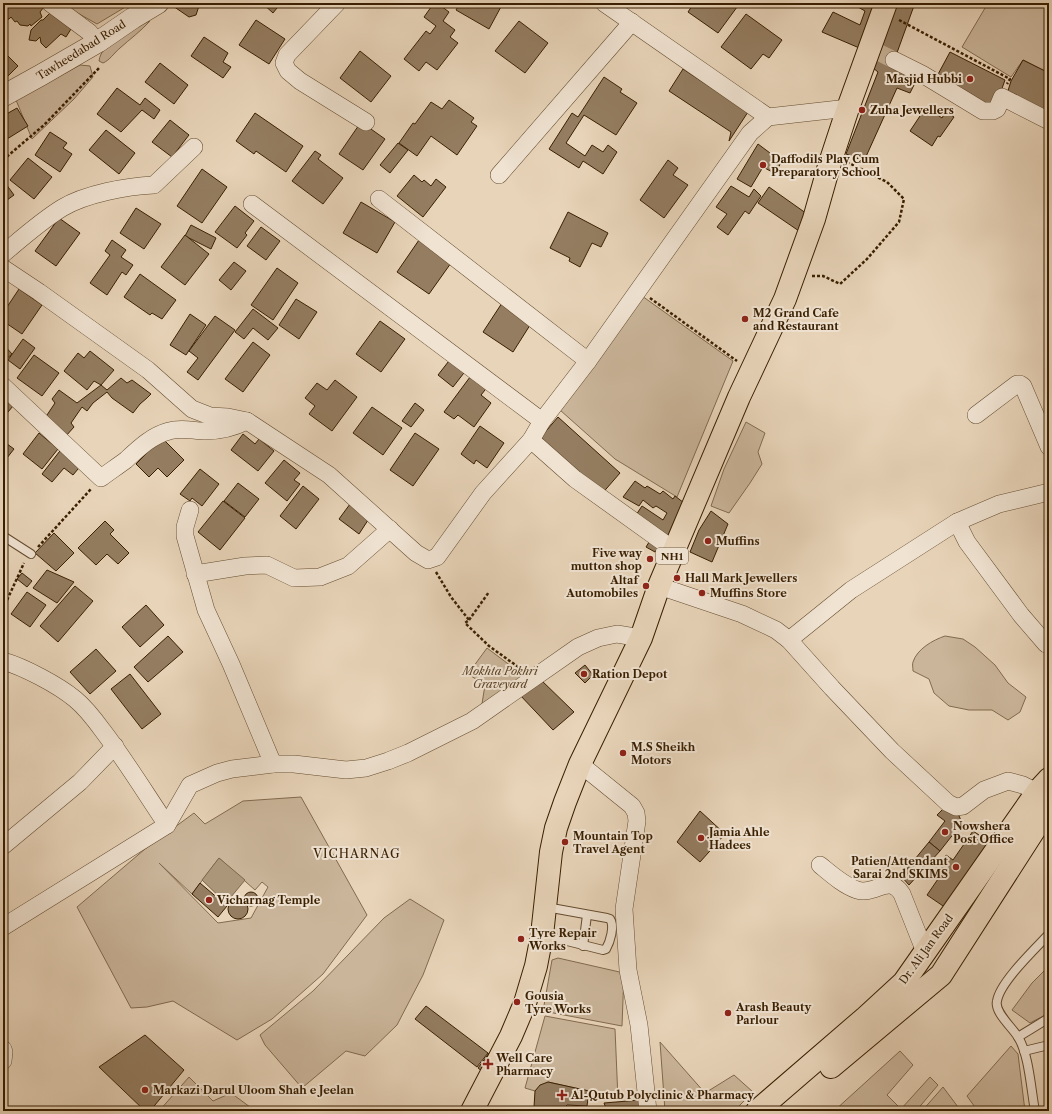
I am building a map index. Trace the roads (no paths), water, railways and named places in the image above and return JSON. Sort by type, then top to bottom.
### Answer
[{"type":"main road","name":"NH1","points":[[472,1111],[511,1036],[525,1003],[536,966],[546,907],[551,852],[556,828],[564,802],[580,764],[641,638],[659,586],[674,550],[739,397],[785,299],[799,262],[848,108],[892,12]]},
{"type":"main road","name":"Dr. Ali Jan Road","points":[[779,1111],[911,988],[925,952],[1045,792]]},
{"type":"main road","name":"Dr. Ali Jan Road","points":[[757,1111],[866,1017],[911,988],[941,974],[1045,792]]},
{"type":"street","points":[[50,3],[90,32],[98,42]]},
{"type":"street","name":"Tawheedabad Road","points":[[4,92],[98,42],[158,3]]},
{"type":"street","points":[[337,3],[287,55],[284,63],[288,71],[300,81],[366,122]]},
{"type":"street","points":[[604,3],[768,117]]},
{"type":"street","points":[[498,175],[632,22]]},
{"type":"street","points":[[894,60],[922,74],[983,110],[993,111],[997,109],[1002,97],[1049,121]]},
{"type":"street","points":[[3,268],[148,370],[192,409],[210,416],[228,416],[247,420],[329,475],[416,553],[428,560],[437,557],[484,493],[531,440],[542,421],[588,361],[746,138],[768,117],[848,108]]},
{"type":"street","points":[[3,254],[27,234],[63,208],[101,193],[136,186],[154,185],[194,147]]},
{"type":"street","points":[[379,199],[588,361]]},
{"type":"street","points":[[252,204],[542,421]]},
{"type":"street","points":[[976,415],[1016,384],[1020,384],[1023,386],[1049,447]]},
{"type":"street","points":[[3,386],[101,478],[151,438],[169,431],[182,429],[205,431],[234,428],[247,420]]},
{"type":"street","points":[[531,440],[575,479],[674,550]]},
{"type":"street","points":[[789,640],[851,590],[957,522],[999,504],[1049,492]]},
{"type":"street","points":[[190,510],[185,536],[206,610],[231,664],[273,764]]},
{"type":"street","points":[[957,522],[967,542],[1021,614],[1046,644]]},
{"type":"street","points":[[195,574],[245,566],[267,565],[294,578],[320,577],[348,566],[390,530]]},
{"type":"street","points":[[659,586],[742,614],[776,630],[789,640],[892,751],[948,803],[956,807],[963,806],[984,790],[1008,781],[1045,792]]},
{"type":"street","points":[[3,927],[167,825],[190,785],[216,773],[232,769],[273,764],[294,764],[346,770],[366,768],[415,750],[472,721],[578,647],[598,638],[617,634],[641,638]]},
{"type":"street","points":[[3,660],[16,664],[64,691],[76,700],[91,715],[115,746],[167,825]]},
{"type":"street","points":[[3,846],[80,782],[115,746]]},
{"type":"street","points":[[580,764],[632,806],[636,813],[637,821],[624,916],[628,970],[639,1025],[648,1111]]},
{"type":"street","points":[[820,865],[843,883],[858,890],[874,890],[886,885],[892,885],[898,888],[902,894],[925,952]]},
{"type":"street","points":[[3,1049],[3,1061]]},
{"type":"lane","points":[[3,536],[31,554]]},
{"type":"lane","points":[[542,935],[603,950],[606,949],[609,944],[612,924],[610,919],[546,907]]},
{"type":"lane","points":[[583,946],[587,915]]},
{"type":"lane","points":[[1035,1111],[1024,1051],[1018,1037],[999,1012],[996,1003],[999,993],[1005,983],[1049,934]]},
{"type":"lane","points":[[1018,1037],[1049,1018]]},
{"type":"lane","points":[[1024,1051],[1049,1045]]},
{"type":"tunnel","points":[[878,52],[894,60]]},
{"type":"place","name":"Masjid Hubbi","points":[[970,79]]},
{"type":"place","name":"Zuha Jewellers","points":[[862,110]]},
{"type":"place","name":"Daffodils Play Cum Preparatory School","points":[[763,165]]},
{"type":"place","name":"M2 Grand Cafe and Restaurant","points":[[745,319]]},
{"type":"place","name":"Muffins","points":[[708,541]]},
{"type":"place","name":"Five way mutton shop","points":[[650,559]]},
{"type":"place","name":"Hall Mark Jewellers","points":[[677,578]]},
{"type":"place","name":"Altaf Automobiles","points":[[646,586]]},
{"type":"place","name":"Muffins Store","points":[[702,593]]},
{"type":"place","name":"Ration Depot","points":[[584,674]]},
{"type":"place","name":"M.S Sheikh Motors","points":[[623,753]]},
{"type":"place","name":"Nowshera Post Office","points":[[945,832]]},
{"type":"place","name":"Jamia Ahle Hadees","points":[[701,838]]},
{"type":"place","name":"Mountain Top Travel Agent","points":[[565,842]]},
{"type":"place","name":"Patien/Attendant Sarai 2nd SKIMS","points":[[956,867]]},
{"type":"place","name":"Vicharnag Temple","points":[[209,900]]},
{"type":"place","name":"Tyre Repair Works","points":[[521,939]]},
{"type":"place","name":"Gousia Tyre Works","points":[[517,1002]]},
{"type":"place","name":"Arash Beauty Parlour","points":[[728,1013]]},
{"type":"place","name":"Well Care Pharmacy","points":[[488,1064]]},
{"type":"place","name":"Markazi Darul Uloom Shah e Jeelan","points":[[145,1090]]},
{"type":"place","name":"Al-Qutub Polyclinic & Pharmacy","points":[[562,1095]]},
{"type":"district","name":"VICHARNAG","points":[[357,854]]},
{"type":"park label","name":"Mokhta Pokhri Graveyard","points":[[500,677]]}]
